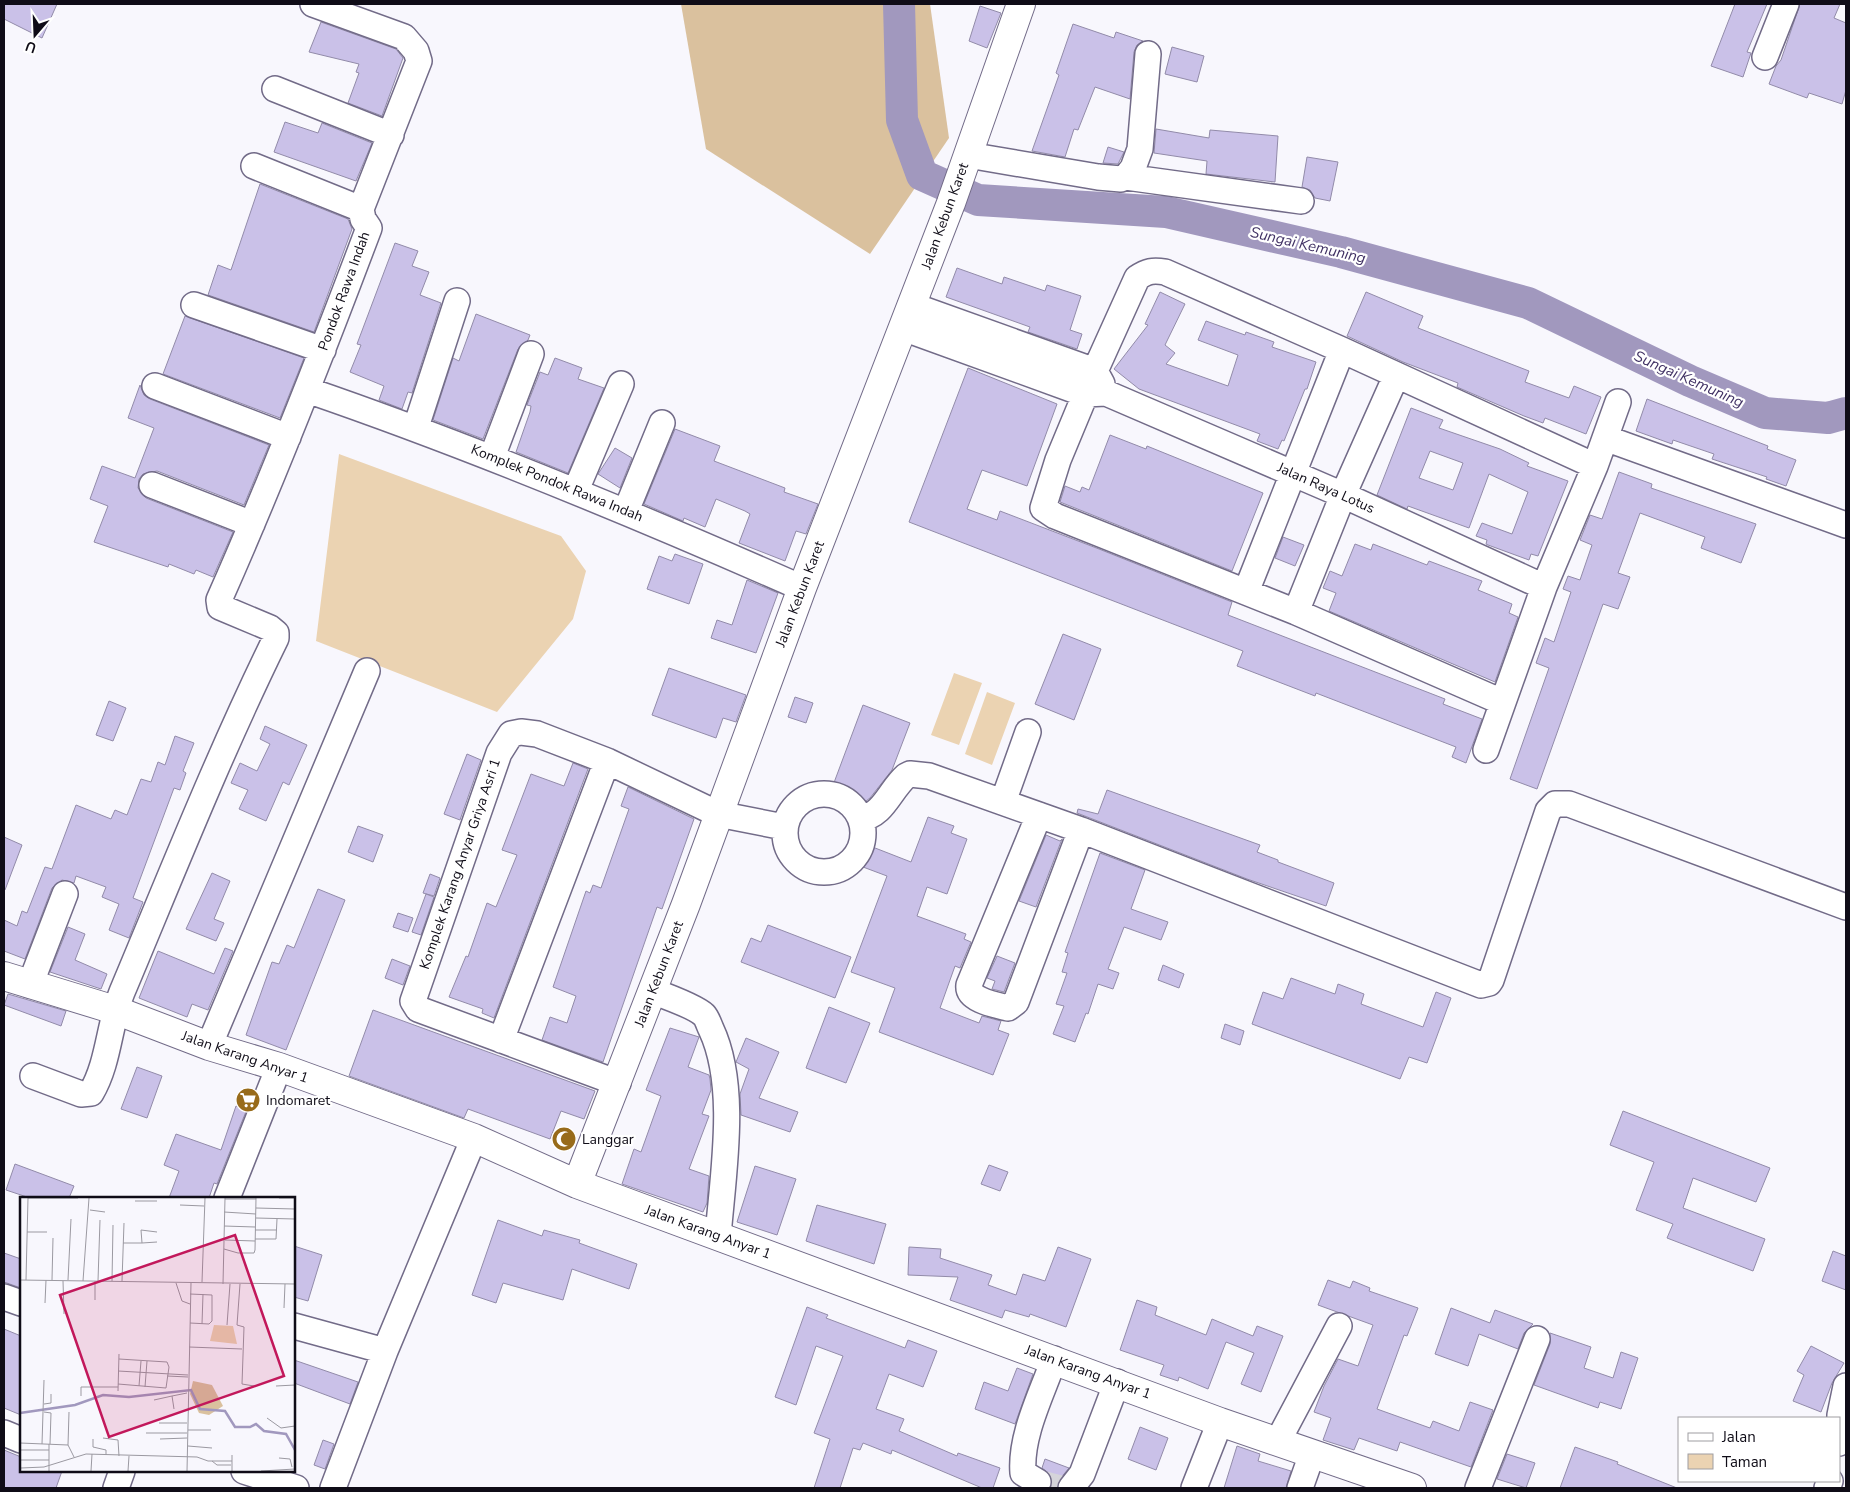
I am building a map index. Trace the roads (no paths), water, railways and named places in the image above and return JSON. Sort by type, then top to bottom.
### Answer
[{"type":"main road","name":"Jalan Kebun Karet","points":[[577,1184],[618,1083],[802,588],[951,203],[1021,4]]},
{"type":"main road","name":"Jalan Karang Anyar 1","points":[[4,976],[115,1010],[209,1046],[279,1067],[474,1138],[577,1184],[1117,1382],[1220,1422],[1412,1488]]},
{"type":"street","name":"Pondok Rawa Indah","points":[[115,1010],[232,729],[276,638],[276,633],[270,628],[220,607],[219,600],[307,390],[369,228],[363,219],[361,209],[419,61],[416,51],[404,38],[313,4]]},
{"type":"street","points":[[1765,58],[1786,4]]},
{"type":"street","points":[[1126,177],[1133,168],[1140,149],[1148,54]]},
{"type":"street","points":[[275,89],[391,135]]},
{"type":"street","points":[[965,163],[1098,177],[1121,179],[1126,177],[1301,201]]},
{"type":"street","points":[[254,166],[361,209]]},
{"type":"street","points":[[1502,702],[1296,612],[1085,530],[1055,516],[1043,508],[1058,460],[1096,394],[1094,371],[1137,278],[1147,271],[1154,270],[1165,272],[1342,350],[1595,466]]},
{"type":"street","points":[[416,427],[457,301]]},
{"type":"street","points":[[194,305],[323,350]]},
{"type":"street","points":[[907,316],[1094,371]]},
{"type":"street","name":"Jalan Raya Lotus","points":[[907,316],[1292,473],[1544,587]]},
{"type":"street","points":[[1246,592],[1342,350]]},
{"type":"street","points":[[492,457],[531,354]]},
{"type":"street","points":[[1296,612],[1343,495],[1396,376]]},
{"type":"street","points":[[576,490],[621,384]]},
{"type":"street","points":[[155,386],[288,437]]},
{"type":"street","name":"Komplek Pondok Rawa Indah","points":[[307,390],[416,427],[576,490],[802,588]]},
{"type":"street","points":[[1486,750],[1544,587],[1595,466],[1618,402]]},
{"type":"street","points":[[626,511],[662,423]]},
{"type":"street","points":[[1606,438],[1846,526]]},
{"type":"street","points":[[152,485],[252,524]]},
{"type":"street","points":[[209,1046],[367,671]]},
{"type":"street","name":"Komplek Karang Anyar Griya Asri 1","points":[[618,1083],[418,1009],[413,1001],[498,753],[511,734],[521,732],[536,734],[608,761],[718,814],[784,827]]},
{"type":"street","points":[[1002,802],[1028,732]]},
{"type":"street","points":[[500,1040],[608,761]]},
{"type":"street","points":[[861,818],[874,815],[901,781],[910,774],[929,776],[1081,830],[1480,985],[1488,984],[1491,980],[1548,811],[1555,804],[1569,804],[1846,908]]},
{"type":"street","points":[[829,793],[849,801],[861,818],[864,839],[856,858],[839,870],[818,873],[799,865],[787,848],[784,827],[792,808],[809,796],[829,793]]},
{"type":"street","points":[[1039,815],[969,985],[968,991],[971,996],[1008,1008],[1016,1002],[1081,830]]},
{"type":"street","points":[[30,985],[65,894]]},
{"type":"street","points":[[652,992],[668,996],[704,1014],[718,1044],[725,1071],[725,1127],[718,1236]]},
{"type":"street","points":[[33,1076],[81,1094],[91,1093],[98,1080],[115,1010]]},
{"type":"street","points":[[227,1197],[279,1067]]},
{"type":"street","points":[[333,1488],[385,1351],[474,1138]]},
{"type":"street","points":[[4,1297],[20,1303]]},
{"type":"street","points":[[295,1326],[385,1351]]},
{"type":"street","points":[[1278,1442],[1339,1326]]},
{"type":"street","points":[[1478,1488],[1537,1339]]},
{"type":"street","points":[[1038,1482],[1023,1473],[1022,1460],[1031,1424],[1054,1359]]},
{"type":"street","points":[[1071,1488],[1082,1474],[1117,1382]]},
{"type":"street","points":[[1840,1417],[1846,1386]]},
{"type":"street","points":[[1194,1488],[1220,1422]]},
{"type":"street","points":[[4,1434],[20,1440]]},
{"type":"street","points":[[1300,1488],[1312,1454]]},
{"type":"street","points":[[247,1472],[296,1488]]},
{"type":"waterway","name":"Sungai Kemuning","points":[[899,4],[902,120],[922,175],[978,200],[1166,212],[1341,252],[1528,303],[1690,381],[1765,413],[1828,418],[1846,413]]},
{"type":"tunnel","points":[[1038,1482],[1061,1488]]},
{"type":"place","name":"Indomaret","points":[[248,1100]]},
{"type":"place","name":"Langgar","points":[[564,1139]]}]
